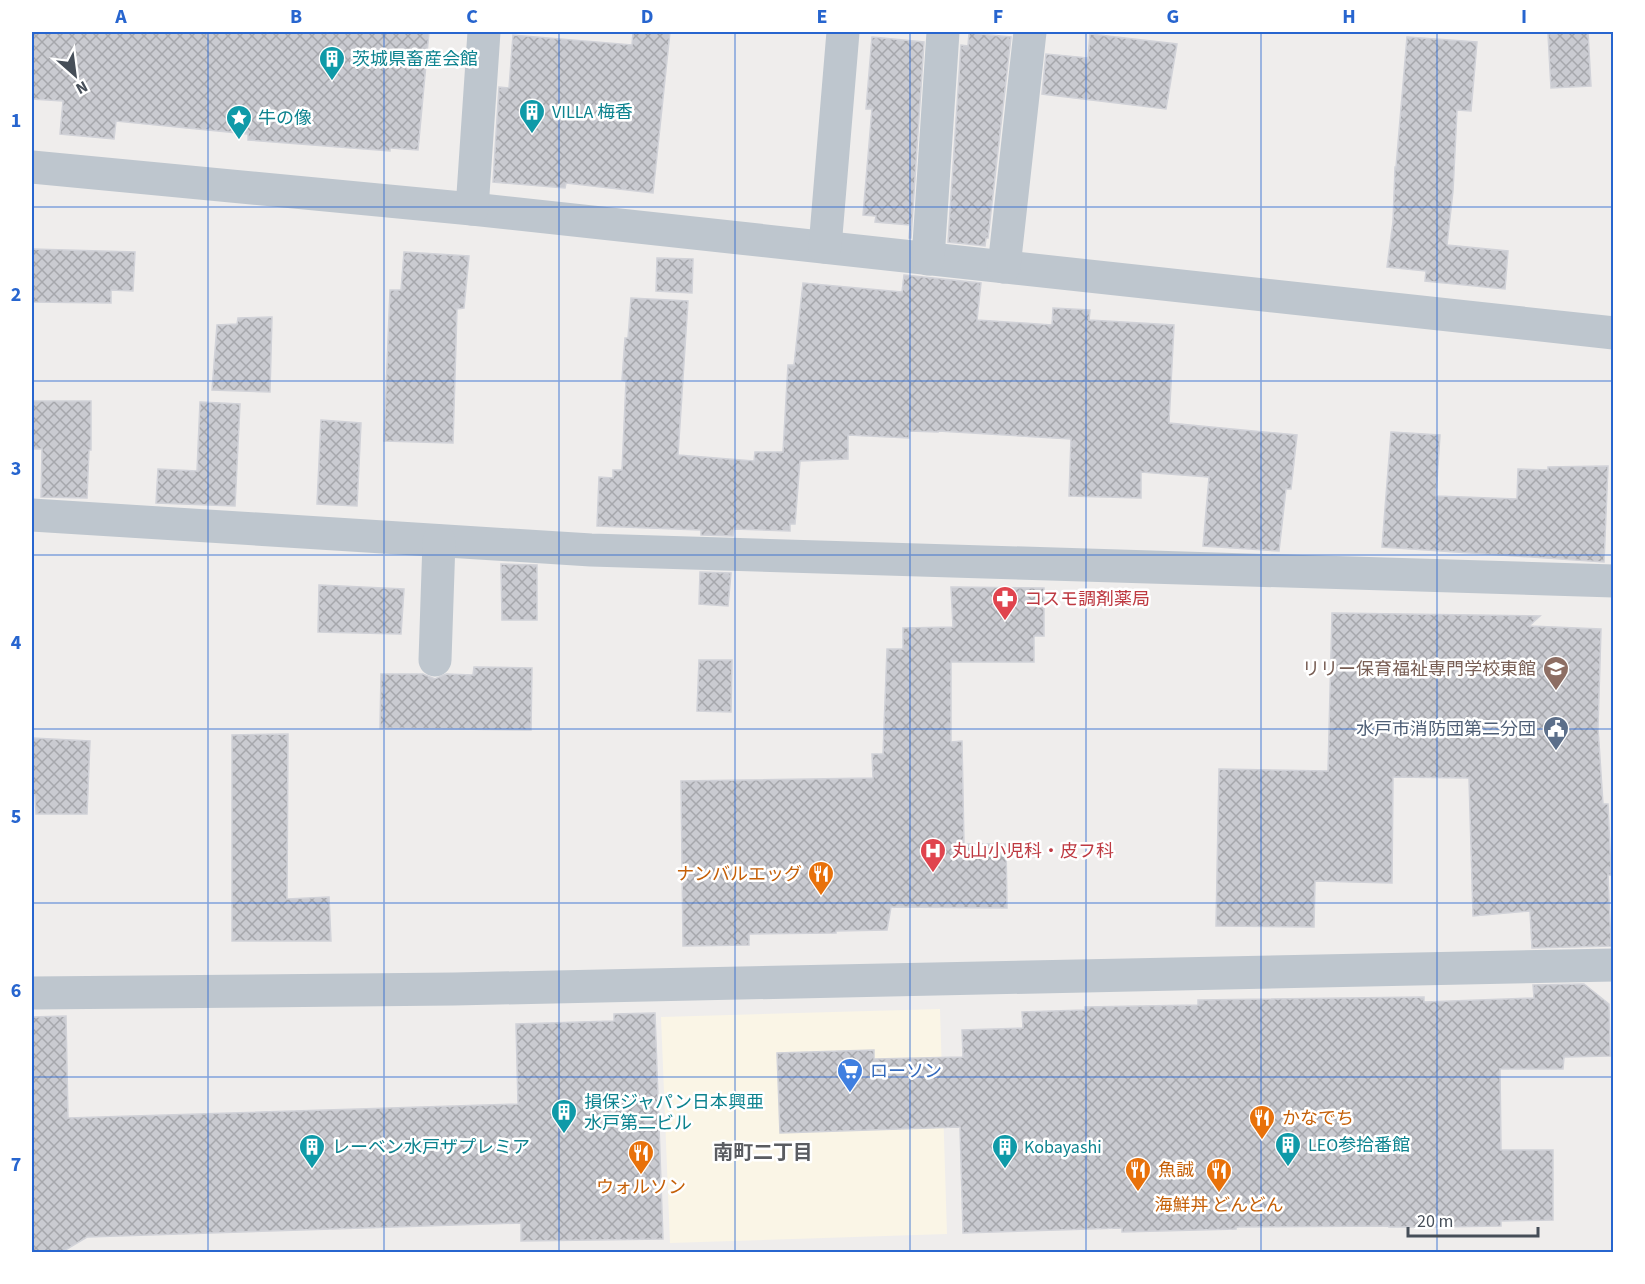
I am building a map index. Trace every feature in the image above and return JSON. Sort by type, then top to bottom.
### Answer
[{"type":"street","points":[[472,209],[484,32]]},
{"type":"street","points":[[825,247],[843,32]]},
{"type":"street","points":[[928,258],[943,32]]},
{"type":"street","points":[[1004,267],[1030,32]]},
{"type":"street","points":[[32,167],[472,209],[1614,333]]},
{"type":"street","points":[[32,515],[591,550],[1614,581]]},
{"type":"street","points":[[435,660],[439,541]]},
{"type":"street","points":[[32,993],[466,989],[1614,965]]},
{"type":"shaded area","points":[[940,1009],[947,1234],[670,1243],[661,1017]]},
{"type":"building","points":[[32,32],[429,32],[418,150],[390,148],[390,151],[248,140],[248,134],[116,121],[114,139],[60,134],[63,101],[32,99]]},
{"type":"building","points":[[633,32],[670,32],[653,193],[566,183],[565,188],[493,182],[499,87],[509,88],[513,35],[632,45]]},
{"type":"building","points":[[1588,32],[1591,86],[1551,88],[1548,34]]},
{"type":"building","points":[[969,33],[1011,37],[988,238],[986,238],[985,246],[948,242],[961,45],[968,46]]},
{"type":"building","points":[[1090,34],[1177,44],[1166,109],[1042,94],[1046,54],[1088,58]]},
{"type":"building","points":[[872,37],[924,42],[911,238],[909,238],[910,225],[875,222],[876,216],[863,215],[872,109],[866,109]]},
{"type":"building","points":[[1407,37],[1477,42],[1471,111],[1457,110],[1453,191],[1447,245],[1508,251],[1505,289],[1425,281],[1426,271],[1387,267],[1393,222],[1395,167]]},
{"type":"building","points":[[32,249],[135,252],[133,291],[111,290],[111,303],[32,302]]},
{"type":"building","points":[[404,252],[469,256],[464,308],[457,309],[453,443],[384,441],[390,290],[401,290]]},
{"type":"building","points":[[657,258],[693,259],[692,293],[656,291]]},
{"type":"building","points":[[904,275],[981,283],[977,320],[1052,325],[1053,308],[1090,310],[1089,320],[1174,325],[1169,423],[1297,435],[1291,489],[1286,489],[1279,551],[1203,546],[1209,477],[1141,472],[1141,498],[1069,496],[1071,439],[938,431],[909,431],[909,438],[848,435],[848,459],[800,461],[795,524],[790,524],[790,531],[734,529],[733,536],[701,535],[701,530],[597,526],[599,477],[613,478],[613,470],[622,470],[626,381],[622,380],[631,298],[688,301],[678,455],[754,461],[755,452],[783,452],[788,365],[794,365],[803,283],[902,292]]},
{"type":"building","points":[[272,317],[270,392],[212,390],[217,325],[237,324],[238,318]]},
{"type":"building","points":[[32,401],[91,401],[91,450],[89,450],[87,498],[41,497],[42,449],[32,449]]},
{"type":"building","points":[[200,402],[240,404],[235,506],[156,503],[158,469],[197,471]]},
{"type":"building","points":[[321,420],[361,423],[357,506],[317,504]]},
{"type":"building","points":[[1391,432],[1440,435],[1436,496],[1517,499],[1518,469],[1548,470],[1548,467],[1608,466],[1604,562],[1382,547]]},
{"type":"building","points":[[501,564],[537,565],[537,620],[502,620]]},
{"type":"building","points":[[700,572],[731,573],[728,606],[699,604]]},
{"type":"building","points":[[319,585],[404,589],[401,634],[318,632]]},
{"type":"building","points":[[951,587],[1044,588],[1044,636],[1034,636],[1034,662],[951,662],[951,742],[962,741],[964,844],[1006,844],[1007,908],[891,907],[887,930],[749,934],[749,945],[683,946],[681,781],[873,778],[872,754],[883,754],[887,649],[903,649],[903,628],[953,627]]},
{"type":"building","points":[[1332,613],[1540,616],[1529,626],[1601,629],[1598,728],[1603,804],[1608,804],[1611,946],[1532,948],[1530,911],[1473,916],[1469,778],[1393,777],[1392,883],[1315,881],[1314,927],[1216,926],[1219,769],[1328,771]]},
{"type":"building","points":[[699,660],[732,660],[731,712],[697,711]]},
{"type":"building","points":[[474,667],[532,668],[531,730],[380,728],[381,674],[423,674],[435,679],[446,674],[473,675]]},
{"type":"building","points":[[288,734],[287,899],[329,897],[331,941],[232,941],[232,735]]},
{"type":"building","points":[[32,738],[90,741],[87,814],[36,814],[35,795],[32,794]]},
{"type":"building","points":[[1584,984],[1609,1004],[1610,1056],[1564,1057],[1563,1069],[1500,1069],[1501,1150],[1553,1150],[1553,1220],[1501,1221],[1501,1226],[1236,1227],[1236,1229],[1122,1232],[1122,1228],[963,1233],[960,1127],[780,1133],[777,1053],[874,1050],[874,1059],[963,1057],[962,1030],[1023,1028],[1022,1012],[1085,1010],[1085,1007],[1198,1005],[1198,1000],[1424,997],[1424,1002],[1534,998],[1533,985]]},
{"type":"building","points":[[655,1013],[663,1239],[521,1241],[521,1223],[87,1237],[62,1252],[32,1252],[32,1017],[66,1016],[68,1118],[518,1104],[516,1024],[614,1021],[614,1014]]},
{"type":"place","name":"茨城県畜産会館","points":[[332,82]]},
{"type":"place","name":"VILLA 梅香","points":[[532,135]]},
{"type":"place","name":"牛の像","points":[[239,141]]},
{"type":"place","name":"コスモ調剤薬局","points":[[1005,622]]},
{"type":"place","name":"リリー保育福祉専門学校東館","points":[[1556,692]]},
{"type":"place","name":"水戸市消防団第二分団","points":[[1556,752]]},
{"type":"place","name":"丸山小児科・皮フ科","points":[[933,874]]},
{"type":"place","name":"ナンバルエッグ","points":[[821,897]]},
{"type":"place","name":"ローソン","points":[[850,1094]]},
{"type":"place","name":"損保ジャパン日本興亜 水戸第二ビル","points":[[564,1135]]},
{"type":"place","name":"かなでち","points":[[1262,1141]]},
{"type":"place","name":"LEO参拾番館","points":[[1288,1168]]},
{"type":"place","name":"レーベン水戸ザプレミア","points":[[312,1170]]},
{"type":"place","name":"Kobayashi","points":[[1005,1170]]},
{"type":"place","name":"ウォルソン","points":[[641,1176]]},
{"type":"place","name":"魚誠","points":[[1138,1193]]},
{"type":"place","name":"海鮮丼 どんどん","points":[[1219,1194]]},
{"type":"district","name":"南町二丁目","points":[[763,1152]]}]
